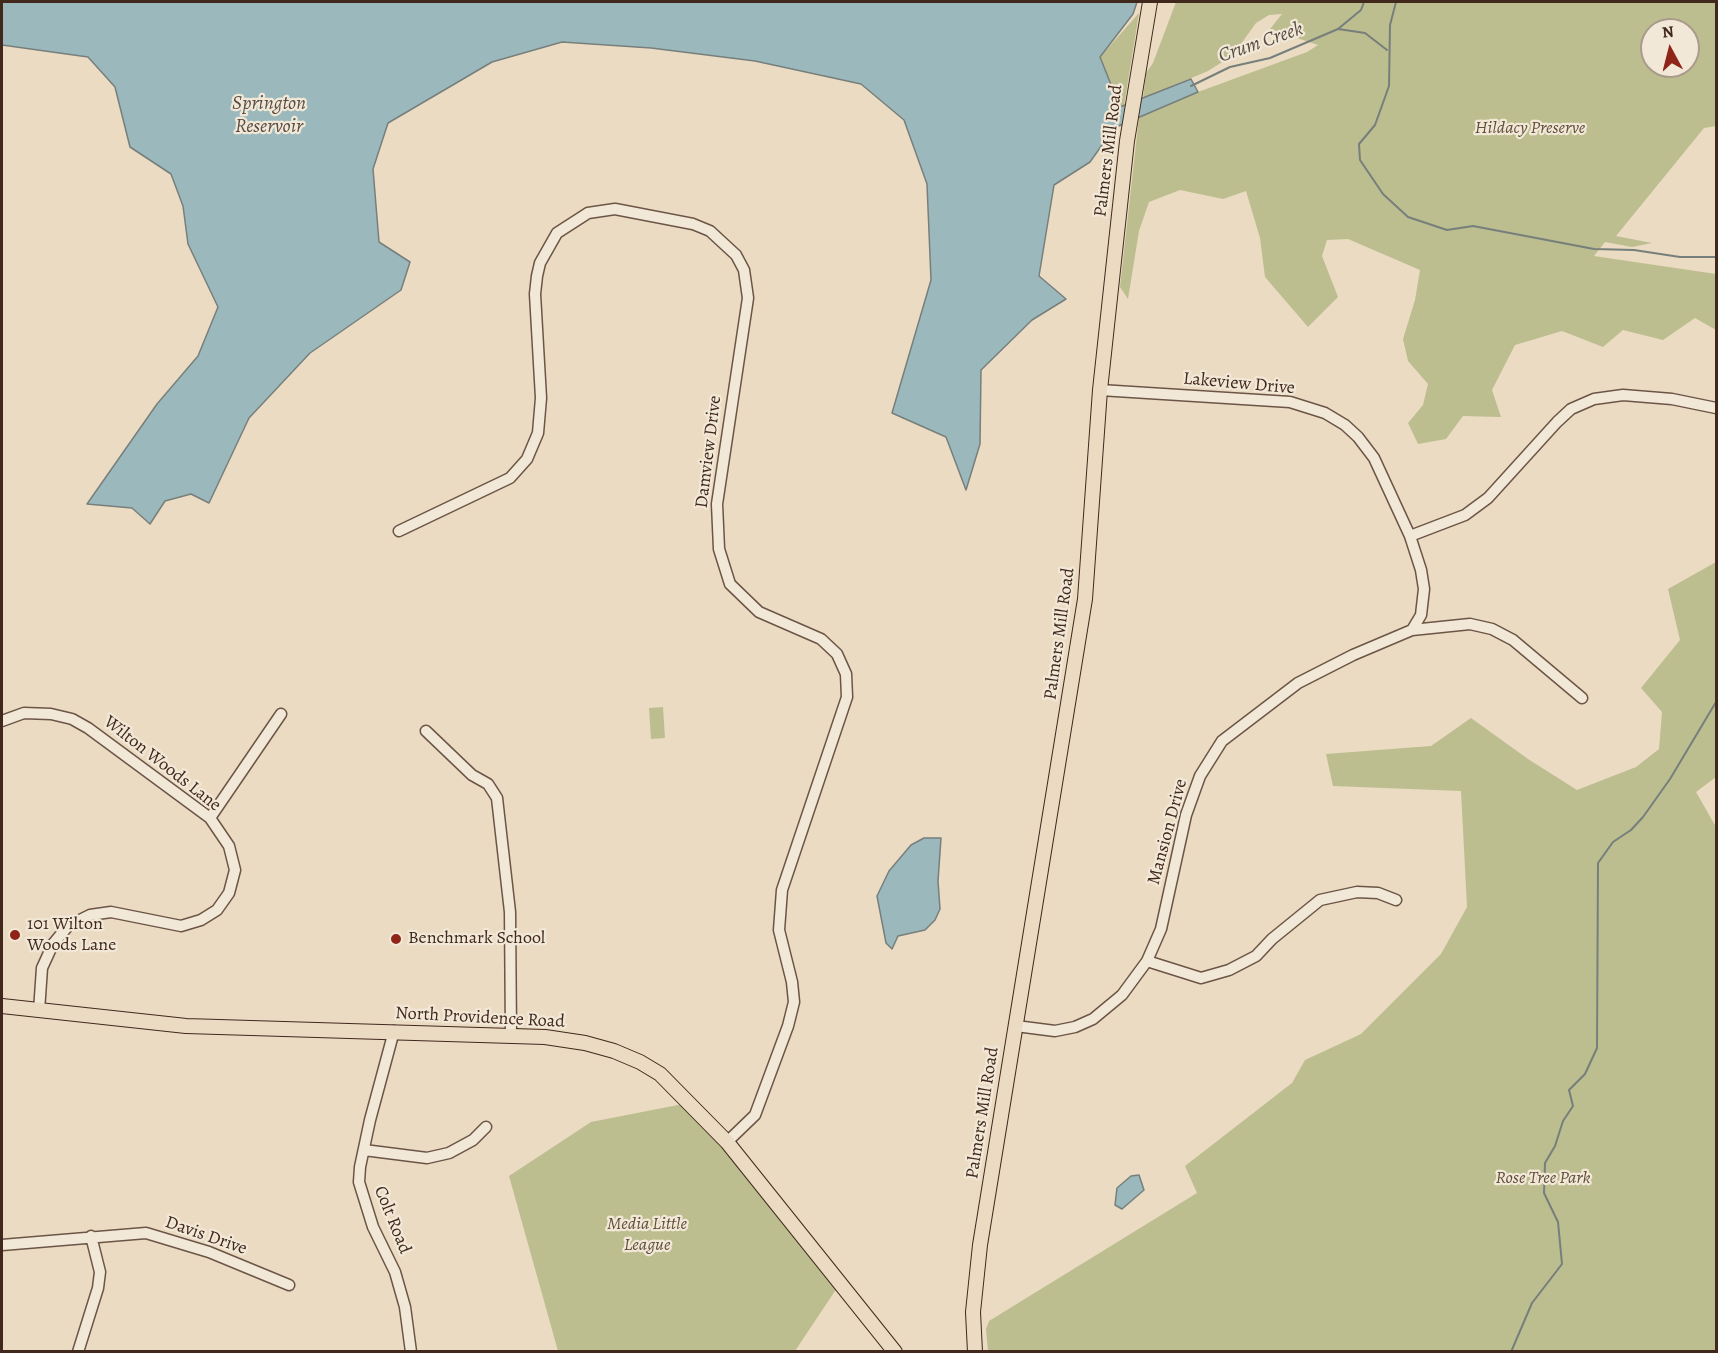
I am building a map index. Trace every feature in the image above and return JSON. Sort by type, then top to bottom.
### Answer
[{"type":"main road","name":"Palmers Mill Road","points":[[975,1352],[973,1312],[977,1268],[1085,599],[1100,390],[1127,141],[1150,2]]},
{"type":"main road","name":"North Providence Road","points":[[2,1006],[186,1026],[511,1036],[585,1043],[640,1062],[660,1074],[727,1142],[895,1352]]},
{"type":"street","name":"Damview Drive","points":[[399,531],[510,478],[527,459],[538,433],[541,398],[535,294],[537,276],[540,263],[557,233],[588,213],[615,210],[693,224],[710,231],[736,255],[744,270],[748,298],[717,504],[719,549],[730,584],[759,612],[821,639],[837,654],[846,674],[847,697],[782,890],[779,930],[793,992],[788,1026],[755,1115],[727,1142]]},
{"type":"street","name":"Lakeview Drive","points":[[1100,390],[1290,402],[1325,413],[1358,437],[1374,458],[1410,536],[1421,570],[1424,590],[1421,615],[1412,630]]},
{"type":"street","points":[[1410,536],[1465,515],[1488,498],[1557,422],[1571,410],[1594,399],[1633,396],[1672,399],[1716,408]]},
{"type":"street","points":[[1412,630],[1470,624],[1492,629],[1513,640],[1582,698]]},
{"type":"street","name":"Mansion Drive","points":[[1016,1026],[1055,1031],[1075,1028],[1094,1019],[1122,995],[1147,961],[1161,928],[1186,815],[1200,776],[1222,741],[1298,683],[1353,655],[1412,630]]},
{"type":"street","name":"Wilton Woods Lane","points":[[2,721],[24,713],[51,714],[72,719],[210,818],[229,846],[235,870],[229,893],[216,910],[201,920],[181,926],[111,912],[90,915],[68,926],[53,944],[42,968],[39,1011]]},
{"type":"street","points":[[210,818],[281,714]]},
{"type":"street","points":[[426,730],[472,775],[488,784],[497,798],[510,912],[511,1036]]},
{"type":"street","points":[[1147,961],[1201,978],[1229,970],[1256,956],[1272,939],[1320,900],[1357,892],[1378,893],[1396,900]]},
{"type":"street","name":"Colt Road","points":[[394,1031],[380,1078],[359,1182],[373,1227],[396,1276],[405,1307],[411,1352]]},
{"type":"street","points":[[364,1150],[427,1158],[449,1153],[473,1140],[486,1127]]},
{"type":"street","name":"Davis Drive","points":[[2,1245],[146,1233],[166,1238],[290,1285]]},
{"type":"street","points":[[78,1352],[99,1280],[98,1256],[91,1236]]},
{"type":"green space","name":"Hildacy Preserve","points":[[1176,2],[1716,2],[1716,126],[1704,128],[1616,236],[1652,243],[1632,247],[1605,242],[1594,256],[1716,274],[1716,330],[1695,318],[1663,340],[1623,330],[1603,347],[1562,331],[1515,345],[1492,390],[1501,417],[1463,416],[1446,439],[1418,444],[1408,423],[1423,405],[1428,384],[1408,361],[1403,339],[1415,300],[1420,270],[1348,239],[1327,240],[1322,256],[1338,297],[1308,327],[1265,277],[1260,238],[1246,191],[1223,199],[1180,190],[1149,202],[1139,231],[1128,299],[1120,287],[1139,117],[1198,92],[1307,52],[1318,45],[1270,29],[1282,14],[1269,15],[1256,23],[1233,55],[1208,71],[1143,98],[1146,73],[1153,63]]},
{"type":"green space","points":[[1139,13],[1124,106],[1120,108],[1100,57]]},
{"type":"green space","name":"Rose Tree Park","points":[[1716,562],[1716,777],[1696,792],[1716,827],[1716,1351],[988,1351],[986,1329],[989,1321],[1197,1193],[1185,1166],[1292,1083],[1305,1060],[1361,1034],[1441,954],[1467,907],[1461,791],[1333,786],[1326,754],[1431,746],[1471,718],[1528,759],[1577,790],[1636,767],[1659,749],[1662,712],[1641,688],[1680,640],[1668,589]]},
{"type":"green space","points":[[663,707],[665,738],[651,739],[649,708]]},
{"type":"green space","name":"Media Little League","points":[[688,1103],[837,1288],[795,1351],[558,1351],[509,1176],[591,1122]]},
{"type":"water","name":"Springton Reservoir","points":[[2,2],[1137,2],[1133,14],[1100,57],[1120,107],[1191,79],[1198,92],[1114,128],[1090,162],[1054,185],[1039,276],[1066,299],[1032,320],[981,370],[980,444],[966,490],[946,437],[892,413],[931,280],[927,184],[904,120],[861,84],[755,61],[651,48],[562,42],[492,62],[388,123],[373,169],[379,242],[410,262],[401,290],[310,353],[249,418],[209,503],[191,494],[165,501],[150,524],[132,508],[87,504],[157,404],[198,356],[218,307],[188,244],[183,206],[171,174],[130,147],[115,87],[88,57],[2,45]]},
{"type":"water","points":[[924,838],[941,838],[938,881],[940,909],[935,920],[925,930],[898,936],[892,949],[886,943],[877,896],[889,871],[911,845]]},
{"type":"water","points":[[1139,1175],[1144,1190],[1122,1209],[1115,1205],[1117,1188],[1131,1176]]},
{"type":"waterway","points":[[1338,29],[1361,10],[1364,2]]},
{"type":"waterway","name":"Crum Creek","points":[[1396,2],[1390,25],[1389,86],[1375,125],[1359,144],[1360,160],[1383,194],[1408,217],[1447,230],[1473,226],[1594,249],[1634,250],[1680,257],[1716,257]]},
{"type":"waterway","name":"Crum Creek","points":[[1191,86],[1230,67],[1270,58],[1338,29],[1365,33],[1387,50]]},
{"type":"waterway","points":[[1511,1352],[1532,1303],[1562,1264],[1558,1222],[1544,1193],[1545,1163],[1555,1146],[1563,1121],[1573,1106],[1569,1090],[1585,1074],[1597,1048],[1598,863],[1613,842],[1631,830],[1643,817],[1670,779],[1716,702]]},
{"type":"place","name":"101 Wilton Woods Lane","points":[[15,935]]},
{"type":"place","name":"Benchmark School","points":[[396,939]]}]
